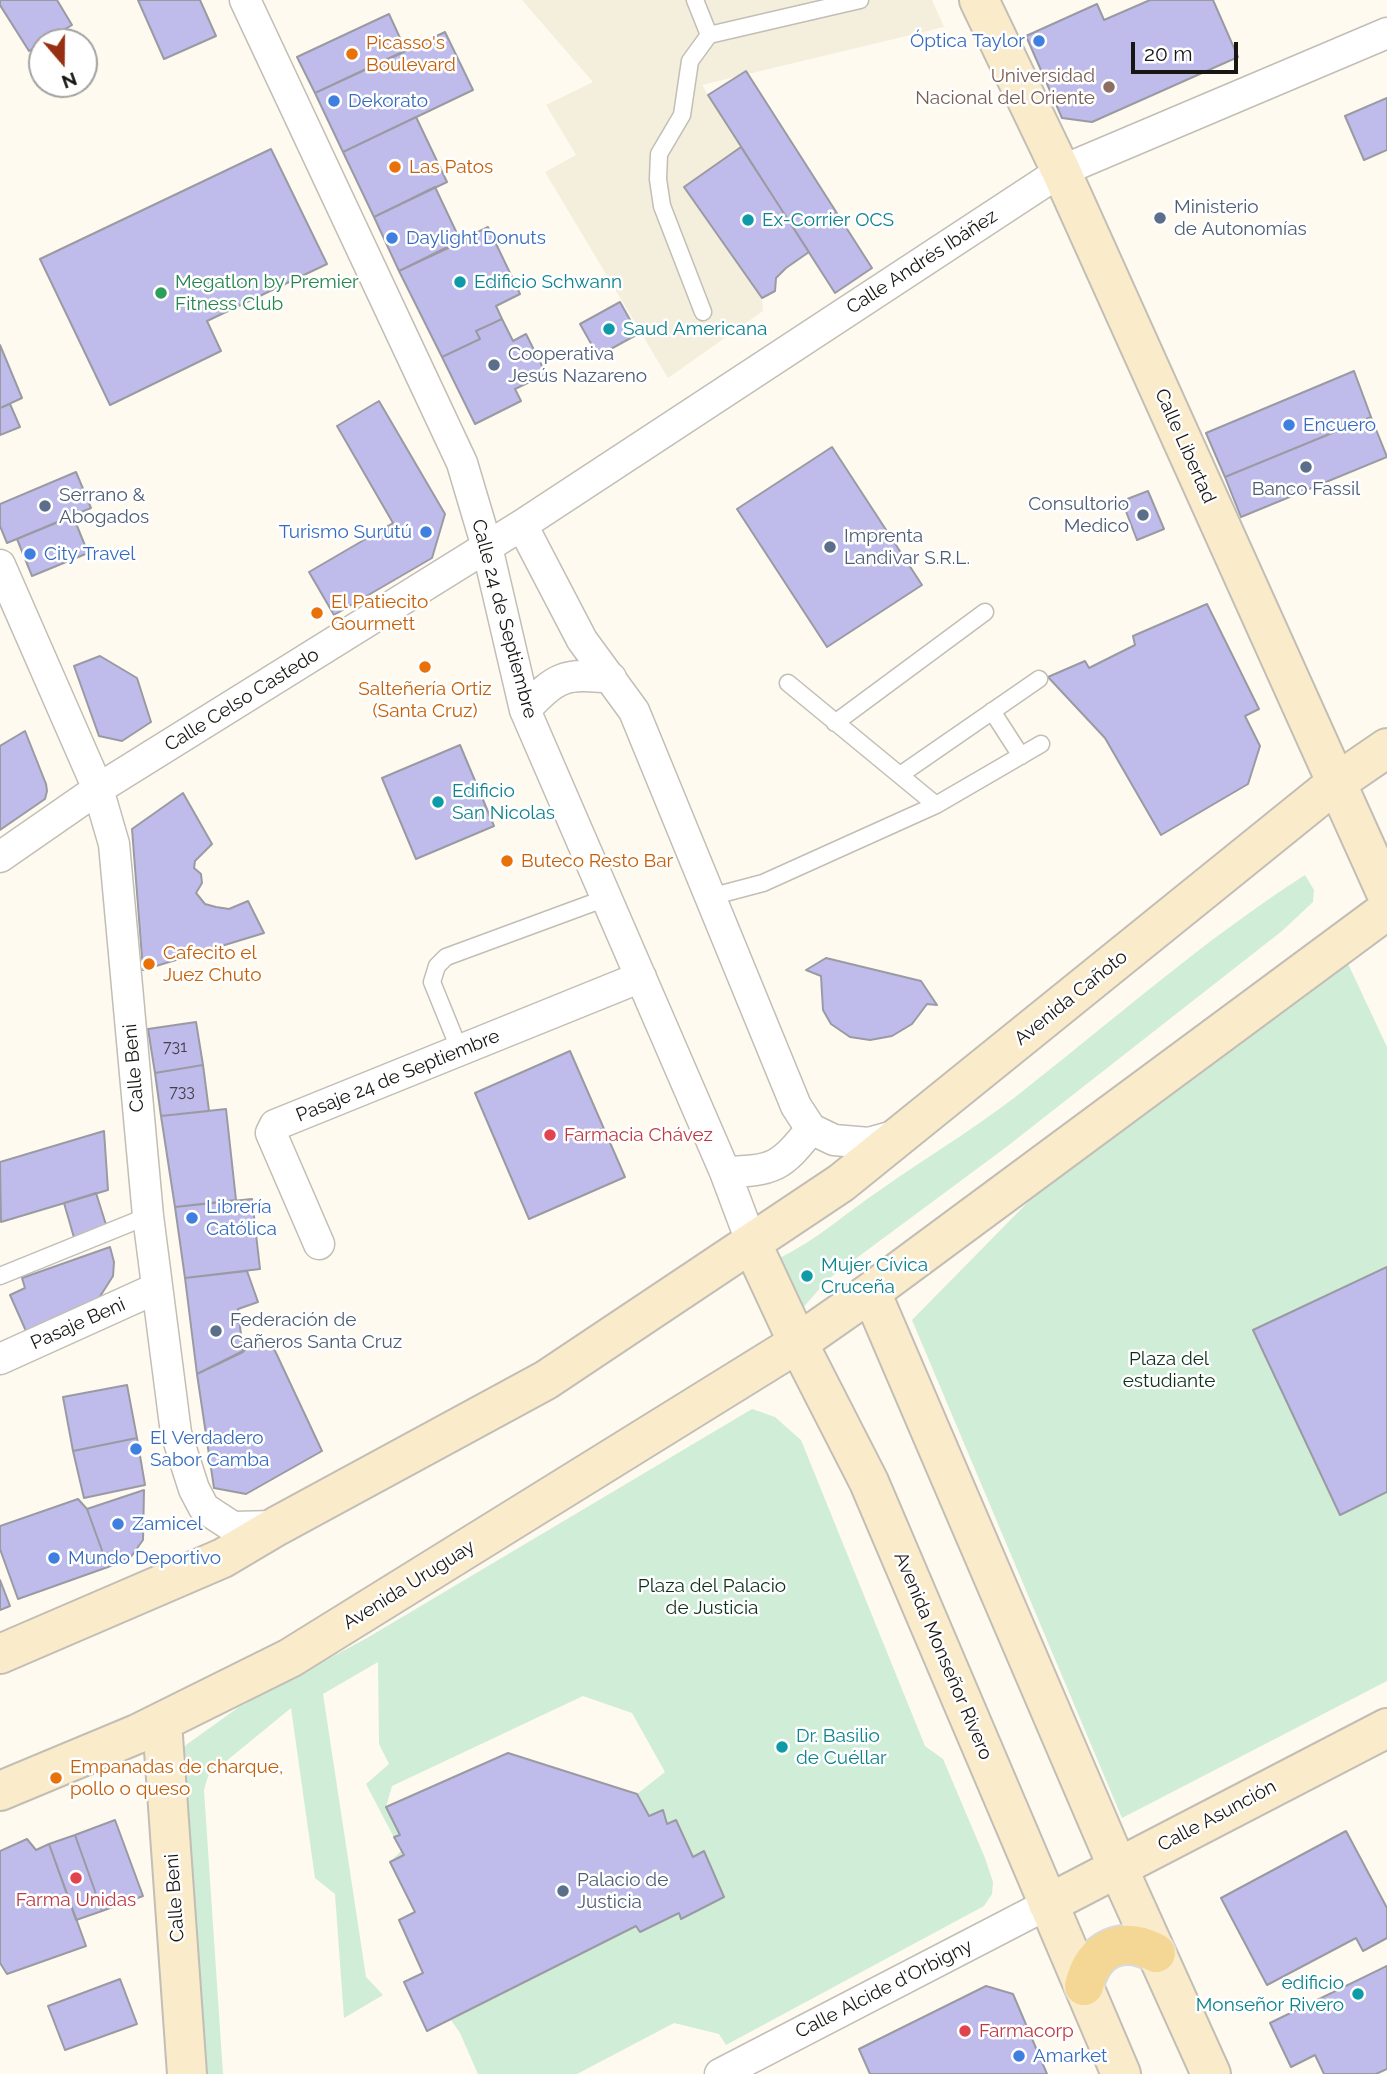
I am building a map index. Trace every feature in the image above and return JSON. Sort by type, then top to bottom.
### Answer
[{"type":"main road","name":"Calle Libertad","points":[[979,0],[1061,171],[1387,895]]},
{"type":"main road","name":"Avenida Cañoto","points":[[752,1244],[841,1183],[1336,783],[1387,748]]},
{"type":"main road","points":[[798,1343],[871,1292],[1387,910]]},
{"type":"main road","points":[[0,1654],[223,1558],[546,1380],[752,1244]]},
{"type":"main road","name":"Avenida Monseñor Rivero","points":[[752,1244],[798,1343],[869,1482],[1121,2074]]},
{"type":"main road","points":[[871,1292],[1118,1868],[1211,2074]]},
{"type":"main road","name":"Avenida Uruguay","points":[[0,1791],[162,1723],[290,1658],[798,1343]]},
{"type":"main road","name":"Calle Beni","points":[[162,1723],[187,2074]]},
{"type":"main road","name":"Calle Asunción","points":[[1048,1904],[1387,1728]]},
{"type":"main road","points":[[1084,1986],[1087,1972],[1094,1960],[1117,1946],[1130,1944],[1156,1953]]},
{"type":"street","name":"Calle 24 de Septiembre","points":[[245,0],[462,463],[487,547],[525,710],[726,1172],[752,1244]]},
{"type":"street","name":"Calle Andrés Ibáñez","points":[[487,547],[1061,171],[1387,33]]},
{"type":"street","points":[[522,525],[582,640],[634,711],[796,1106],[811,1129],[834,1140],[869,1143],[905,1133]]},
{"type":"street","name":"Calle Celso Castedo","points":[[0,857],[98,789],[487,547]]},
{"type":"street","name":"Calle Beni","points":[[0,565],[98,789],[114,844],[148,1216],[176,1433],[198,1499],[204,1508],[233,1527],[277,1526]]},
{"type":"street","points":[[525,710],[544,690],[561,678],[582,675],[611,678]]},
{"type":"street","name":"Pasaje 24 de Septiembre","points":[[318,1244],[271,1133],[275,1125],[641,977]]},
{"type":"street","points":[[726,1172],[763,1170],[782,1162],[811,1129]]},
{"type":"street","name":"Pasaje Beni","points":[[0,1359],[157,1288]]},
{"type":"street","name":"Calle Alcide d'Orbigny","points":[[720,2074],[1048,1904]]},
{"type":"lane","points":[[695,0],[709,35]]},
{"type":"lane","points":[[703,312],[662,206],[658,179],[659,154],[682,115],[691,61],[709,35],[860,0]]},
{"type":"lane","points":[[835,723],[985,612]]},
{"type":"lane","points":[[900,775],[1039,678]]},
{"type":"lane","points":[[788,683],[936,805]]},
{"type":"lane","points":[[992,711],[1021,756]]},
{"type":"lane","points":[[710,897],[762,883],[936,805],[1041,744]]},
{"type":"lane","points":[[460,1051],[432,982],[437,966],[446,957],[606,898]]},
{"type":"lane","points":[[0,1276],[148,1216]]},
{"type":"shaded area","points":[[522,0],[932,0],[944,27],[702,85],[741,147],[684,188],[762,298],[763,311],[668,378],[545,172],[576,155],[546,105],[593,82]]},
{"type":"green space","points":[[1305,875],[1314,890],[1313,902],[1282,931],[1005,1148],[827,1280],[796,1316],[777,1259],[818,1235],[998,1110],[1193,955]]},
{"type":"green space","name":"Plaza del estudiante","points":[[1343,953],[1387,1047],[1387,1681],[1122,1818],[912,1320],[1030,1200]]},
{"type":"green space","name":"Plaza del Palacio de Justicia","points":[[752,1409],[775,1417],[801,1440],[925,1746],[943,1759],[985,1858],[993,1882],[992,1894],[984,1906],[726,2045],[719,2034],[674,2023],[577,2074],[478,2074],[460,2033],[451,2020],[636,1926],[640,1932],[679,1913],[682,1919],[724,1897],[704,1852],[693,1857],[676,1821],[667,1824],[663,1810],[649,1816],[637,1794],[665,1772],[632,1713],[583,1696],[392,1786],[386,1807],[400,1835],[404,1855],[390,1862],[401,1851],[366,1784],[389,1764],[379,1744],[378,1662],[323,1694],[366,1977],[383,1995],[344,2018],[335,1894],[315,1878],[291,1708],[208,1776],[204,1790],[223,2074],[204,2074],[182,1753],[186,1745],[239,1707],[367,1638]]},
{"type":"building","points":[[0,0],[57,0],[72,25],[67,28],[28,28],[28,49],[0,5]]},
{"type":"building","points":[[138,0],[200,0],[216,36],[164,59]]},
{"type":"building","name":"Universidad Nacional del Oriente","points":[[1150,0],[1213,0],[1238,57],[1092,122],[1062,118],[1026,36],[1097,4],[1104,20]]},
{"type":"building","name":"Picasso's Boulevard","points":[[389,14],[406,51],[315,93],[297,57]]},
{"type":"building","points":[[445,32],[473,90],[343,152],[315,93]]},
{"type":"building","points":[[746,71],[872,268],[835,293],[708,95]]},
{"type":"building","points":[[1387,98],[1387,150],[1364,160],[1345,116]]},
{"type":"building","name":"Las Patos","points":[[416,117],[447,182],[374,217],[343,152]]},
{"type":"building","name":"Ex-Corrier OCS","points":[[741,147],[809,252],[786,268],[776,278],[775,291],[762,298],[684,187]]},
{"type":"building","name":"Megatlon by Premier Fitness Club","points":[[271,149],[327,264],[207,321],[221,351],[110,405],[40,259]]},
{"type":"building","points":[[435,187],[461,242],[399,271],[374,217]]},
{"type":"building","name":"Edificio Schwann","points":[[488,227],[520,294],[496,306],[502,319],[476,331],[480,339],[442,357],[399,271]]},
{"type":"building","name":"Saud Americana","points":[[620,302],[638,334],[598,356],[580,324]]},
{"type":"building","name":"Cooperativa Jesús Nazareno","points":[[502,319],[513,341],[526,334],[546,374],[515,389],[521,401],[475,424],[442,357],[480,339],[476,331]]},
{"type":"building","points":[[0,345],[22,398],[0,408]]},
{"type":"building","name":"Encuero","points":[[1354,371],[1371,417],[1225,477],[1206,433]]},
{"type":"building","points":[[379,401],[445,514],[432,558],[334,615],[309,572],[393,523],[337,426]]},
{"type":"building","points":[[10,404],[20,427],[0,435],[0,408]]},
{"type":"building","name":"Banco Fassil","points":[[1371,417],[1387,457],[1241,517],[1225,477]]},
{"type":"building","name":"Imprenta Landivar S.R.L.","points":[[832,447],[922,585],[827,647],[737,509]]},
{"type":"building","name":"Serrano & Abogados","points":[[76,472],[91,508],[7,543],[0,526],[0,504]]},
{"type":"building","name":"Consultorio Medico","points":[[1148,491],[1164,529],[1137,540],[1122,501]]},
{"type":"building","points":[[73,516],[88,553],[32,576],[17,539]]},
{"type":"building","points":[[1207,604],[1259,709],[1245,716],[1260,746],[1248,784],[1161,835],[1105,738],[1048,677],[1085,661],[1089,668],[1135,645],[1133,636]]},
{"type":"building","points":[[100,656],[137,678],[151,722],[122,741],[99,736],[74,666]]},
{"type":"building","points":[[25,731],[46,784],[45,799],[0,830],[0,746]]},
{"type":"building","name":"Edificio San Nicolas","points":[[460,745],[494,826],[416,859],[382,778]]},
{"type":"building","points":[[183,793],[212,844],[195,861],[194,868],[201,874],[202,883],[196,893],[205,904],[229,909],[248,901],[264,933],[143,970],[132,829]]},
{"type":"building","points":[[826,958],[921,981],[937,1005],[927,1004],[912,1024],[892,1036],[870,1040],[850,1037],[831,1024],[823,1010],[821,976],[806,970]]},
{"type":"building","points":[[196,1022],[203,1065],[155,1073],[148,1029]]},
{"type":"building","name":"Farmacia Chávez","points":[[570,1051],[625,1177],[529,1219],[475,1093]]},
{"type":"building","points":[[203,1065],[209,1111],[161,1116],[155,1073]]},
{"type":"building","points":[[226,1109],[236,1200],[175,1207],[161,1116]]},
{"type":"building","points":[[104,1131],[108,1190],[1,1222],[0,1162]]},
{"type":"building","points":[[96,1193],[108,1231],[75,1241],[64,1203]]},
{"type":"building","points":[[252,1199],[260,1269],[185,1278],[175,1207]]},
{"type":"building","points":[[110,1247],[114,1262],[113,1276],[99,1298],[26,1331],[10,1295],[25,1288],[22,1278]]},
{"type":"building","points":[[1387,1267],[1387,1492],[1340,1515],[1253,1330]]},
{"type":"building","name":"Federación de Cañeros Santa Cruz","points":[[247,1271],[258,1302],[238,1309],[243,1352],[197,1374],[185,1278]]},
{"type":"building","points":[[269,1338],[322,1451],[246,1494],[214,1488],[197,1374]]},
{"type":"building","points":[[127,1385],[137,1438],[73,1451],[63,1397]]},
{"type":"building","points":[[137,1438],[145,1485],[84,1498],[73,1451]]},
{"type":"building","name":"Zamicel","points":[[144,1490],[143,1540],[130,1558],[108,1567],[87,1509]]},
{"type":"building","name":"Mundo Deportivo","points":[[78,1499],[87,1509],[108,1567],[18,1599],[0,1549],[0,1526]]},
{"type":"building","points":[[0,1580],[10,1606],[0,1610]]},
{"type":"building","name":"Palacio de Justicia","points":[[508,1753],[637,1794],[649,1816],[663,1810],[667,1824],[676,1820],[693,1857],[704,1851],[724,1897],[681,1919],[679,1913],[640,1932],[636,1926],[427,2031],[404,1982],[423,1973],[399,1920],[415,1912],[390,1862],[404,1855],[394,1837],[400,1835],[386,1807]]},
{"type":"building","points":[[115,1820],[143,1896],[102,1911],[75,1835]]},
{"type":"building","points":[[1346,1831],[1387,1908],[1387,1938],[1363,1951],[1356,1938],[1267,1985],[1221,1898]]},
{"type":"building","name":"Farma Unidas","points":[[75,1835],[102,1911],[76,1920],[49,1844]]},
{"type":"building","points":[[27,1839],[36,1850],[49,1844],[86,1946],[7,1974],[0,1963],[0,1851]]},
{"type":"building","name":"edificio Monseñor Rivero","points":[[1387,1966],[1387,2069],[1376,2074],[1324,2074],[1315,2055],[1291,2067],[1270,2023]]},
{"type":"building","points":[[120,1979],[137,2024],[65,2050],[48,2006]]},
{"type":"building","points":[[986,1986],[1013,1994],[1047,2074],[870,2074],[859,2049]]},
{"type":"place","name":"Óptica Taylor","points":[[1039,41]]},
{"type":"place","name":"Picasso's Boulevard","points":[[352,54]]},
{"type":"place","name":"Universidad Nacional del Oriente","points":[[1109,87]]},
{"type":"place","name":"Dekorato","points":[[334,101]]},
{"type":"place","name":"Las Patos","points":[[395,167]]},
{"type":"place","name":"Ministerio de Autonomías","points":[[1160,218]]},
{"type":"place","name":"Ex-Corrier OCS","points":[[748,220]]},
{"type":"place","name":"Daylight Donuts","points":[[392,238]]},
{"type":"place","name":"Edificio Schwann","points":[[460,282]]},
{"type":"place","name":"Megatlon by Premier Fitness Club","points":[[161,293]]},
{"type":"place","name":"Saud Americana","points":[[609,329]]},
{"type":"place","name":"Cooperativa Jesús Nazareno","points":[[494,365]]},
{"type":"place","name":"Encuero","points":[[1289,425]]},
{"type":"place","name":"Banco Fassil","points":[[1306,467]]},
{"type":"place","name":"Serrano & Abogados","points":[[45,506]]},
{"type":"place","name":"Consultorio Medico","points":[[1143,515]]},
{"type":"place","name":"Turismo Surutú","points":[[426,532]]},
{"type":"place","name":"Imprenta Landivar S.R.L.","points":[[830,547]]},
{"type":"place","name":"City Travel","points":[[30,554]]},
{"type":"place","name":"El Patiecito Gourmett","points":[[317,613]]},
{"type":"place","name":"Salteñería Ortiz (Santa Cruz)","points":[[425,667]]},
{"type":"place","name":"Edificio San Nicolas","points":[[438,802]]},
{"type":"place","name":"Buteco Resto Bar","points":[[507,861]]},
{"type":"place","name":"Cafecito el Juez Chuto","points":[[149,964]]},
{"type":"place","name":"Farmacia Chávez","points":[[550,1135]]},
{"type":"place","name":"Librería Católica","points":[[192,1218]]},
{"type":"place","name":"Mujer Cívica Cruceña","points":[[807,1276]]},
{"type":"place","name":"Federación de Cañeros Santa Cruz","points":[[216,1331]]},
{"type":"place","name":"El Verdadero Sabor Camba","points":[[136,1449]]},
{"type":"place","name":"Zamicel","points":[[118,1524]]},
{"type":"place","name":"Mundo Deportivo","points":[[54,1558]]},
{"type":"place","name":"Dr. Basilio de Cuéllar","points":[[782,1747]]},
{"type":"place","name":"Empanadas de charque, pollo o queso","points":[[56,1778]]},
{"type":"place","name":"Farma Unidas","points":[[76,1878]]},
{"type":"place","name":"Palacio de Justicia","points":[[563,1891]]},
{"type":"place","name":"edificio Monseñor Rivero","points":[[1358,1994]]},
{"type":"place","name":"Farmacorp","points":[[965,2031]]},
{"type":"place","name":"Amarket","points":[[1019,2056]]}]
